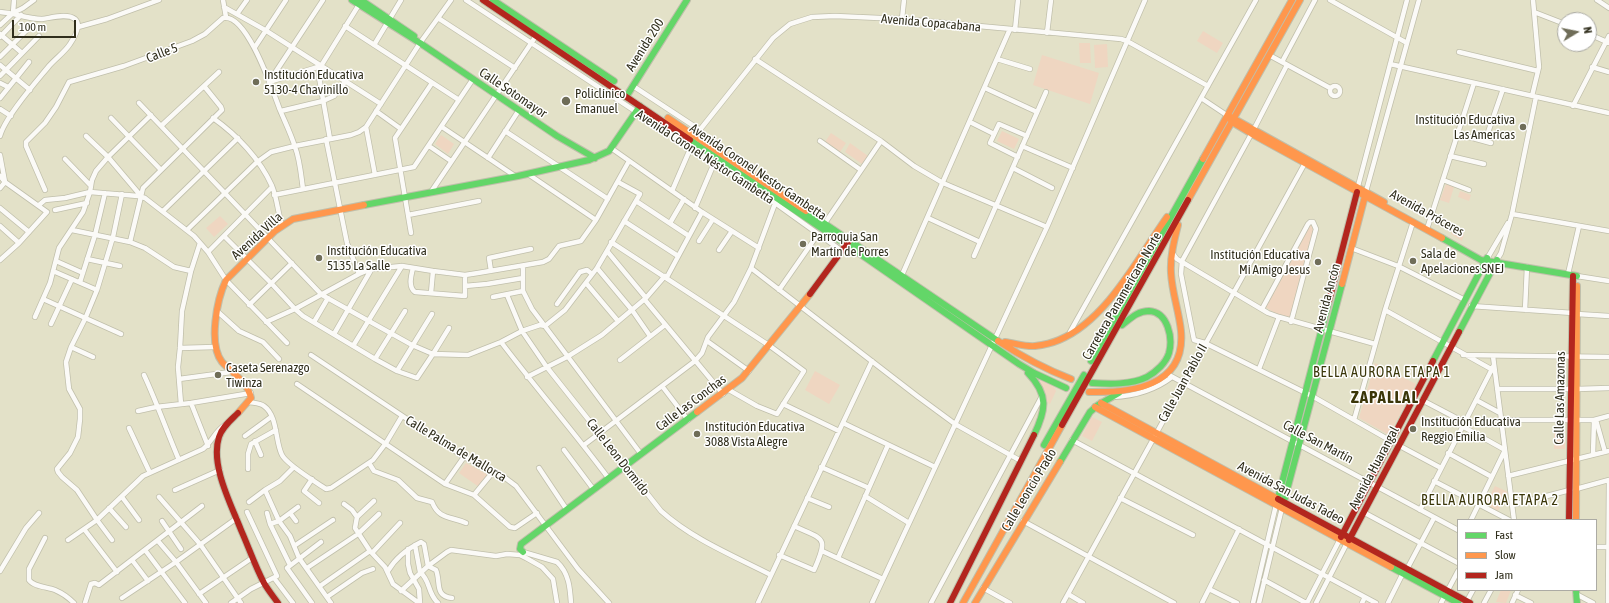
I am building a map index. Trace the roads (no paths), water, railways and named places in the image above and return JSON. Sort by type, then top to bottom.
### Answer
[{"type":"main road","name":"Calle Sotomayor","points":[[352,0],[361,1],[416,37],[420,43],[557,136],[595,158]]},
{"type":"main road","name":"Avenida Coronel Nestor Gambetta","points":[[483,0],[640,106],[715,160],[826,235],[902,276],[995,338]]},
{"type":"main road","name":"Avenida Coronel Nestor Gambetta","points":[[493,0],[626,97],[695,136],[825,223],[846,245],[1019,364]]},
{"type":"main road","name":"Avenida 200","points":[[626,97],[687,0]]},
{"type":"main road","name":"Carretera Panamericana Norte","points":[[963,603],[1183,211],[1292,0]]},
{"type":"main road","name":"Carretera Panamericana Norte","points":[[957,603],[1176,209],[1269,55],[1300,0]]},
{"type":"main road","name":"Avenida Villa","points":[[215,347],[217,311],[221,292],[226,280],[282,226],[293,219],[528,174],[595,158],[605,154],[611,148],[640,106]]},
{"type":"main road","name":"Avenida Próceres","points":[[1231,119],[1305,163],[1428,226],[1487,259],[1572,275]]},
{"type":"main road","name":"Avenida Próceres","points":[[1253,132],[1358,190]]},
{"type":"main road","name":"Avenida Ancón","points":[[1277,502],[1358,190]]},
{"type":"main road","name":"Avenida Próceres","points":[[1366,194],[1413,222],[1487,259]]},
{"type":"main road","name":"Avenida Ancón","points":[[1283,505],[1366,194]]},
{"type":"main road","points":[[995,338],[1016,346],[1033,347],[1050,344],[1066,338],[1078,331],[1092,319],[1115,292],[1169,213],[1176,209]]},
{"type":"main road","points":[[1089,392],[1120,393],[1148,386],[1170,375],[1178,357],[1181,338],[1171,287],[1170,265],[1183,211]]},
{"type":"main road","name":"Calle Las Conchas","points":[[524,552],[520,549],[521,544],[729,390],[742,378],[770,346],[846,245]]},
{"type":"main road","name":"Avenida Huarangal","points":[[1341,537],[1487,259]]},
{"type":"main road","name":"Avenida Próceres","points":[[1496,260],[1572,275]]},
{"type":"main road","name":"Avenida Huarangal","points":[[1348,540],[1496,260]]},
{"type":"main road","name":"Calle Las Amazonas","points":[[1570,519],[1574,460],[1575,356],[1575,314],[1572,275]]},
{"type":"main road","points":[[1092,383],[1115,383],[1141,379],[1159,368],[1169,354],[1171,343],[1170,331],[1164,319],[1154,313],[1138,313],[1126,320],[1114,333]]},
{"type":"main road","points":[[995,338],[1031,362],[1071,379]]},
{"type":"main road","points":[[215,347],[221,360],[231,372],[250,389],[251,393],[249,402],[230,421],[218,438],[220,470],[227,496],[252,558],[263,582],[278,603]]},
{"type":"main road","points":[[1019,364],[1066,388]]},
{"type":"main road","points":[[950,603],[1042,419],[1045,404],[1043,394],[1034,378],[1019,364]]},
{"type":"main road","name":"Calle Leoncio Prado","points":[[975,603],[1090,412],[1095,407],[1120,393]]},
{"type":"main road","name":"Avenida San Judas Tadeo","points":[[1102,403],[1154,436]]},
{"type":"main road","name":"Avenida San Judas Tadeo","points":[[1095,407],[1154,436],[1446,593],[1469,602]]},
{"type":"main road","name":"Calle Las Amazonas","points":[[1573,489],[1576,519]]},
{"type":"main road","points":[[1576,592],[1577,603]]},
{"type":"main road","name":"Avenida San Judas Tadeo","points":[[1446,593],[1458,603]]},
{"type":"street","points":[[13,13],[14,0]]},
{"type":"street","points":[[0,25],[13,13],[34,0]]},
{"type":"street","points":[[78,27],[107,19],[159,0]]},
{"type":"street","points":[[223,0],[226,17],[239,25],[254,47],[269,82],[295,146],[303,189]]},
{"type":"street","points":[[254,47],[286,0]]},
{"type":"street","points":[[269,82],[293,48],[323,0]]},
{"type":"street","points":[[374,45],[401,0]]},
{"type":"street","points":[[187,230],[257,162],[271,152],[351,135],[359,132],[366,126],[382,104],[420,43],[451,0]]},
{"type":"street","name":"Avenida Coronel Néstor Gambetta","points":[[466,0],[532,44],[626,97],[636,112],[691,147],[715,160]]},
{"type":"street","points":[[902,19],[904,0]]},
{"type":"street","points":[[902,276],[997,59],[1013,30],[1018,0]]},
{"type":"street","points":[[1047,33],[1051,0]]},
{"type":"street","points":[[872,603],[1047,227],[1146,0]]},
{"type":"street","points":[[1066,338],[1256,0]]},
{"type":"street","points":[[1315,0],[1253,132],[1180,260],[1181,274],[1194,340],[1205,343],[1305,392],[1391,442]]},
{"type":"street","points":[[1330,0],[1407,43]]},
{"type":"street","name":"Avenida Ancón","points":[[1358,190],[1407,0]]},
{"type":"street","name":"Avenida Ancón","points":[[1366,194],[1419,0]]},
{"type":"street","points":[[1496,260],[1500,254],[1512,216],[1539,66],[1533,0]]},
{"type":"street","points":[[1597,0],[1609,8]]},
{"type":"street","points":[[237,14],[245,1]]},
{"type":"street","points":[[359,274],[347,243],[339,209],[319,77],[321,66],[361,1]]},
{"type":"street","points":[[224,7],[265,30],[382,104]]},
{"type":"street","points":[[0,12],[13,13],[41,19],[70,17],[76,19],[78,27],[70,45],[49,66],[10,116],[0,133]]},
{"type":"street","points":[[1534,12],[1557,21]]},
{"type":"street","points":[[21,15],[0,35],[22,53]]},
{"type":"street","name":"Avenida Copacabana","points":[[695,136],[755,59],[780,31],[790,24],[812,17],[835,16],[902,19],[1122,39],[1208,86]]},
{"type":"street","name":"Calle 5","points":[[45,190],[26,146],[26,142],[45,123],[56,107],[69,82],[124,66],[192,41],[205,34],[226,17]]},
{"type":"street","points":[[438,18],[515,68]]},
{"type":"street","points":[[345,26],[459,100]]},
{"type":"street","points":[[0,57],[29,28]]},
{"type":"street","points":[[0,76],[39,36]]},
{"type":"street","points":[[431,192],[536,36]]},
{"type":"street","points":[[1573,106],[1609,36]]},
{"type":"street","points":[[1597,38],[1607,42]]},
{"type":"street","points":[[1459,52],[1538,70]]},
{"type":"street","points":[[1269,55],[1330,88]]},
{"type":"street","points":[[755,59],[881,141],[914,166],[943,183],[1047,227]]},
{"type":"street","points":[[997,59],[1030,69]]},
{"type":"street","points":[[0,98],[29,62]]},
{"type":"street","points":[[1390,64],[1609,113]]},
{"type":"street","points":[[0,65],[30,90]]},
{"type":"street","points":[[269,82],[321,66]]},
{"type":"street","points":[[1592,67],[1609,72]]},
{"type":"street","points":[[161,126],[219,72]]},
{"type":"street","points":[[274,194],[414,167],[473,79]]},
{"type":"street","points":[[280,111],[323,101],[334,96],[345,82]]},
{"type":"street","points":[[0,83],[8,87]]},
{"type":"street","points":[[411,233],[395,138],[432,83]]},
{"type":"street","points":[[1428,226],[1474,83]]},
{"type":"street","points":[[130,242],[143,188],[222,108],[204,86]]},
{"type":"street","points":[[633,86],[700,130]]},
{"type":"street","points":[[985,88],[1037,112]]},
{"type":"street","points":[[1485,141],[1502,89]]},
{"type":"street","points":[[974,256],[1046,92]]},
{"type":"street","points":[[1201,98],[1231,119]]},
{"type":"street","points":[[139,103],[322,295],[391,334],[433,354],[468,355],[501,342],[522,331],[536,326],[545,326],[564,310],[597,268],[640,194],[618,182]]},
{"type":"street","points":[[0,109],[10,116]]},
{"type":"street","points":[[488,158],[519,110]]},
{"type":"street","points":[[376,111],[401,128]]},
{"type":"street","points":[[35,317],[53,271],[59,248],[79,221],[87,203],[96,171],[108,157],[151,115]]},
{"type":"street","points":[[111,118],[160,170]]},
{"type":"street","points":[[213,118],[238,138],[257,162],[272,187],[282,226]]},
{"type":"street","points":[[970,122],[994,134]]},
{"type":"street","points":[[1018,157],[990,143],[999,124],[1026,136]]},
{"type":"street","points":[[366,126],[375,175]]},
{"type":"street","points":[[442,127],[515,176]]},
{"type":"street","points":[[505,131],[608,200]]},
{"type":"street","points":[[1458,134],[1491,143]]},
{"type":"street","points":[[86,136],[108,157],[141,196],[187,230],[200,243],[208,252],[226,280],[287,343]]},
{"type":"street","points":[[163,211],[238,138]]},
{"type":"street","points":[[820,141],[861,170]]},
{"type":"street","points":[[825,223],[881,141]]},
{"type":"street","points":[[428,146],[451,161]]},
{"type":"street","points":[[1022,146],[1073,168]]},
{"type":"street","points":[[672,191],[691,147]]},
{"type":"street","points":[[611,148],[695,208],[759,248]]},
{"type":"street","points":[[0,155],[5,182]]},
{"type":"street","points":[[1450,156],[1484,164]]},
{"type":"street","points":[[65,160],[91,186]]},
{"type":"street","points":[[266,322],[295,309],[371,269],[402,266],[465,275],[523,266],[549,259],[559,246],[582,241],[608,200],[629,160]]},
{"type":"street","points":[[695,208],[715,160]]},
{"type":"street","name":"Calle Juan Pablo II","points":[[1063,603],[1305,163]]},
{"type":"street","points":[[1013,168],[1052,188]]},
{"type":"street","points":[[528,174],[596,220]]},
{"type":"street","points":[[0,176],[5,182],[47,212],[19,243],[0,260]]},
{"type":"street","points":[[1443,180],[1469,190]]},
{"type":"street","points":[[0,188],[5,182]]},
{"type":"street","points":[[208,252],[272,187]]},
{"type":"street","points":[[39,205],[45,200],[65,198],[90,192],[141,196]]},
{"type":"street","points":[[80,282],[95,235],[105,193]]},
{"type":"street","points":[[112,540],[77,490],[62,477],[57,469],[70,453],[78,436],[80,409],[69,389],[66,362],[71,347],[86,319],[97,290],[113,237],[122,194]]},
{"type":"street","points":[[670,223],[684,199]]},
{"type":"street","points":[[636,200],[689,236]]},
{"type":"street","points":[[584,445],[695,361],[702,353],[707,340],[734,302],[751,268],[776,201]]},
{"type":"street","points":[[408,215],[479,202]]},
{"type":"street","points":[[55,210],[87,203]]},
{"type":"street","points":[[0,208],[29,232]]},
{"type":"street","points":[[528,377],[602,335],[645,299],[666,277],[702,212]]},
{"type":"street","points":[[1512,216],[1609,231]]},
{"type":"street","points":[[1487,259],[1512,216]]},
{"type":"street","points":[[928,218],[980,242]]},
{"type":"street","points":[[699,241],[713,219]]},
{"type":"street","points":[[624,221],[678,256]]},
{"type":"street","points":[[1262,309],[1308,224],[1313,222],[1316,228],[1291,322]]},
{"type":"street","points":[[1354,420],[1384,310],[1413,222]]},
{"type":"street","points":[[0,226],[19,243]]},
{"type":"street","points":[[1579,226],[1572,275],[1609,281]]},
{"type":"street","points":[[814,227],[818,234]]},
{"type":"street","points":[[72,230],[113,237],[130,242],[145,248],[174,267],[191,271]]},
{"type":"street","points":[[719,250],[732,231]]},
{"type":"street","points":[[818,234],[826,235]]},
{"type":"street","points":[[779,290],[818,234]]},
{"type":"street","points":[[224,236],[295,309],[353,346],[397,371],[417,378],[449,328]]},
{"type":"street","points":[[611,242],[770,346],[804,371],[777,414],[757,406],[729,390]]},
{"type":"street","points":[[181,404],[178,367],[182,311],[191,271],[200,243]]},
{"type":"street","points":[[1351,248],[1398,266],[1465,300]]},
{"type":"street","points":[[491,271],[489,258],[531,249]]},
{"type":"street","points":[[607,251],[722,394]]},
{"type":"street","points":[[1172,252],[1174,257],[1262,309],[1279,317],[1291,322],[1375,344]]},
{"type":"street","points":[[87,259],[120,266]]},
{"type":"street","points":[[1170,265],[1174,261],[1180,260]]},
{"type":"street","points":[[56,261],[83,273]]},
{"type":"street","points":[[249,305],[292,263]]},
{"type":"street","points":[[353,346],[402,266]]},
{"type":"street","points":[[523,266],[523,291],[532,309],[641,454]]},
{"type":"street","points":[[1525,310],[1527,267]]},
{"type":"street","points":[[413,268],[411,286],[413,291],[465,296],[465,275]]},
{"type":"street","points":[[597,268],[632,310],[650,336]]},
{"type":"street","points":[[751,268],[955,424],[1021,460]]},
{"type":"street","points":[[334,334],[371,269]]},
{"type":"street","points":[[557,304],[580,272],[587,270],[592,274]]},
{"type":"street","points":[[53,271],[97,290]]},
{"type":"street","points":[[431,293],[433,271]]},
{"type":"street","points":[[465,286],[523,278]]},
{"type":"street","points":[[51,324],[72,279]]},
{"type":"street","points":[[586,283],[618,321]]},
{"type":"street","points":[[493,297],[523,291]]},
{"type":"street","name":"Calle Leon Dormido","points":[[507,295],[522,331],[546,366],[653,502],[674,523],[705,541],[771,575]]},
{"type":"street","points":[[314,322],[328,298]]},
{"type":"street","points":[[43,299],[121,334]]},
{"type":"street","points":[[1471,306],[1609,316]]},
{"type":"street","points":[[1384,310],[1463,355],[1493,367]]},
{"type":"street","points":[[217,311],[239,331],[263,342],[279,359]]},
{"type":"street","points":[[375,359],[405,311]]},
{"type":"street","points":[[397,371],[432,314]]},
{"type":"street","points":[[1259,369],[1279,317]]},
{"type":"street","points":[[620,360],[665,325]]},
{"type":"street","points":[[707,340],[749,371]]},
{"type":"street","points":[[501,342],[584,445],[609,479]]},
{"type":"street","points":[[71,347],[93,357]]},
{"type":"street","points":[[180,348],[215,347]]},
{"type":"street","name":"Calle Palma de Mallorca","points":[[311,355],[464,457],[504,477],[516,486],[578,569],[608,603]]},
{"type":"street","points":[[1463,355],[1609,357]]},
{"type":"street","points":[[1493,356],[1493,367],[1514,519]]},
{"type":"street","points":[[758,603],[779,555],[872,361]]},
{"type":"street","points":[[1420,510],[1493,367]]},
{"type":"street","points":[[179,379],[231,372]]},
{"type":"street","points":[[144,375],[179,460]]},
{"type":"street","name":"Calle San Martín","points":[[1170,375],[1457,530]]},
{"type":"street","name":"Calle Leoncio Prado","points":[[1112,397],[1148,391],[1160,386],[1170,375]]},
{"type":"street","points":[[297,384],[445,484],[474,495],[512,528],[518,526],[537,513]]},
{"type":"street","points":[[662,386],[688,420]]},
{"type":"street","points":[[1497,389],[1609,388]]},
{"type":"street","points":[[138,411],[251,393]]},
{"type":"street","points":[[931,603],[1043,394]]},
{"type":"street","points":[[1422,400],[1505,450]]},
{"type":"street","points":[[1476,400],[1500,413]]},
{"type":"street","points":[[249,402],[264,405],[276,430],[282,456],[294,467],[326,489],[331,488],[373,460],[386,443],[402,416]]},
{"type":"street","points":[[191,403],[208,446]]},
{"type":"street","points":[[783,404],[839,431]]},
{"type":"street","points":[[1501,420],[1595,420],[1609,416]]},
{"type":"street","points":[[245,436],[271,417]]},
{"type":"street","points":[[1508,476],[1607,451],[1595,420]]},
{"type":"street","points":[[1593,455],[1595,420]]},
{"type":"street","points":[[68,540],[97,520],[143,476],[208,446],[220,428],[230,421]]},
{"type":"street","points":[[843,423],[935,467]]},
{"type":"street","points":[[129,428],[150,473]]},
{"type":"street","points":[[248,469],[248,454],[251,444],[276,430]]},
{"type":"street","points":[[1072,440],[1376,603]]},
{"type":"street","points":[[255,441],[261,455]]},
{"type":"street","points":[[838,558],[888,445]]},
{"type":"street","points":[[1398,445],[1441,468]]},
{"type":"street","points":[[564,450],[594,490]]},
{"type":"street","points":[[1472,519],[1505,450]]},
{"type":"street","points":[[1448,453],[1492,477]]},
{"type":"street","points":[[445,484],[464,457]]},
{"type":"street","points":[[369,463],[374,471],[402,482],[417,498],[432,502],[436,512],[445,517],[466,523]]},
{"type":"street","points":[[249,502],[280,481],[294,467]]},
{"type":"street","points":[[821,467],[868,488]]},
{"type":"street","points":[[539,468],[567,510]]},
{"type":"street","points":[[174,490],[220,470]]},
{"type":"street","points":[[474,495],[493,472]]},
{"type":"street","points":[[312,479],[304,491],[319,503]]},
{"type":"street","points":[[1512,505],[1609,480],[1608,603]]},
{"type":"street","points":[[1434,481],[1507,519]]},
{"type":"street","points":[[265,490],[279,521],[290,536],[299,558],[331,603]]},
{"type":"street","points":[[865,496],[909,523]]},
{"type":"street","points":[[122,497],[139,520]]},
{"type":"street","points":[[159,497],[200,544],[241,603]]},
{"type":"street","points":[[807,498],[829,507]]},
{"type":"street","points":[[1120,498],[1193,535]]},
{"type":"street","points":[[374,501],[357,517],[355,528],[371,552],[388,571],[393,584],[419,603]]},
{"type":"street","name":"Avenida Ancón","points":[[1253,603],[1277,502]]},
{"type":"street","points":[[344,504],[352,510],[357,517]]},
{"type":"street","name":"Avenida Ancón","points":[[1259,603],[1266,580],[1283,505]]},
{"type":"street","points":[[85,603],[90,585],[94,583],[99,585],[202,506]]},
{"type":"street","points":[[110,508],[126,527]]},
{"type":"street","points":[[270,524],[279,521],[298,508]]},
{"type":"street","points":[[231,603],[263,582],[277,576],[247,512]]},
{"type":"street","points":[[1363,512],[1457,562]]},
{"type":"street","points":[[0,571],[26,528],[39,513]]},
{"type":"street","points":[[267,513],[270,524],[290,566]]},
{"type":"street","points":[[290,513],[296,521]]},
{"type":"street","points":[[307,568],[358,534],[379,514]]},
{"type":"street","points":[[122,598],[176,562],[236,518]]},
{"type":"street","points":[[1388,603],[1434,518]]},
{"type":"street","points":[[294,546],[333,520]]},
{"type":"street","points":[[162,521],[181,549]]},
{"type":"street","points":[[1023,521],[1174,603]]},
{"type":"street","points":[[320,586],[371,552],[400,523]]},
{"type":"street","points":[[779,555],[814,570],[822,551],[822,543],[820,538],[794,526]]},
{"type":"street","points":[[84,528],[117,572]]},
{"type":"street","points":[[1202,603],[1239,529]]},
{"type":"street","name":"Avenida Huarangal","points":[[1306,603],[1341,537]]},
{"type":"street","points":[[45,538],[29,569],[29,580],[32,584],[47,587],[61,593],[71,602]]},
{"type":"street","points":[[158,540],[206,603]]},
{"type":"street","name":"Avenida Huarangal","points":[[1316,603],[1348,540]]},
{"type":"street","points":[[312,603],[287,568],[321,542]]},
{"type":"street","points":[[388,571],[393,562],[408,549],[421,542],[424,544],[428,566]]},
{"type":"street","points":[[416,545],[420,572],[426,578],[430,591],[438,603]]},
{"type":"street","points":[[1597,547],[1608,546]]},
{"type":"street","points":[[408,549],[408,564],[412,579],[419,589],[419,603]]},
{"type":"street","points":[[146,550],[185,603]]},
{"type":"street","points":[[401,590],[420,572],[451,550],[496,556],[507,554],[520,555],[542,567],[552,579],[557,603]]},
{"type":"street","points":[[822,551],[883,579]]},
{"type":"street","points":[[524,552],[557,562],[560,565],[568,578],[571,603]]},
{"type":"street","points":[[199,594],[252,558]]},
{"type":"street","points":[[132,560],[148,580]]},
{"type":"street","points":[[428,566],[436,570],[441,593],[445,598],[452,598]]},
{"type":"street","points":[[327,596],[362,573],[373,569]]},
{"type":"street","points":[[1441,603],[1457,573]]},
{"type":"street","points":[[1259,577],[1306,603]]},
{"type":"street","points":[[274,578],[293,603]]},
{"type":"street","points":[[983,588],[1010,603]]},
{"type":"street","points":[[1209,589],[1237,603]]},
{"type":"street","points":[[1469,602],[1473,591]]},
{"type":"street","points":[[1484,603],[1490,591]]},
{"type":"street","points":[[1512,603],[1518,591]]},
{"type":"street","points":[[1576,592],[1593,603]]},
{"type":"street","points":[[1068,594],[1083,603]]},
{"type":"street","points":[[1516,595],[1531,603]]},
{"type":"street","points":[[1362,603],[1365,597]]},
{"type":"place","name":"Institución Educativa 5130-4 Chavinillo","points":[[256,82]]},
{"type":"place","name":"Policlínico Emanuel","points":[[566,101]]},
{"type":"place","name":"Institución Educativa Las Americas","points":[[1523,127]]},
{"type":"place","name":"Parroquia San Martín de Porres","points":[[803,244]]},
{"type":"place","name":"Institución Educativa 5135 La Salle","points":[[319,258]]},
{"type":"place","name":"Sala de Apelaciones SNEJ","points":[[1413,261]]},
{"type":"place","name":"Institución Educativa Mi Amigo Jesus","points":[[1318,262]]},
{"type":"place","name":"Caseta Serenazgo Tiwinza","points":[[218,375]]},
{"type":"place","name":"Institución Educativa Reggio Emilia","points":[[1413,429]]},
{"type":"place","name":"Institución Educativa 3088 Vista Alegre","points":[[697,434]]},
{"type":"district","name":"BELLA AURORA ETAPA 1","points":[[1382,373]]},
{"type":"district","name":"ZAPALLAL","points":[[1385,398]]},
{"type":"district","name":"BELLA AURORA ETAPA 2","points":[[1490,501]]}]
